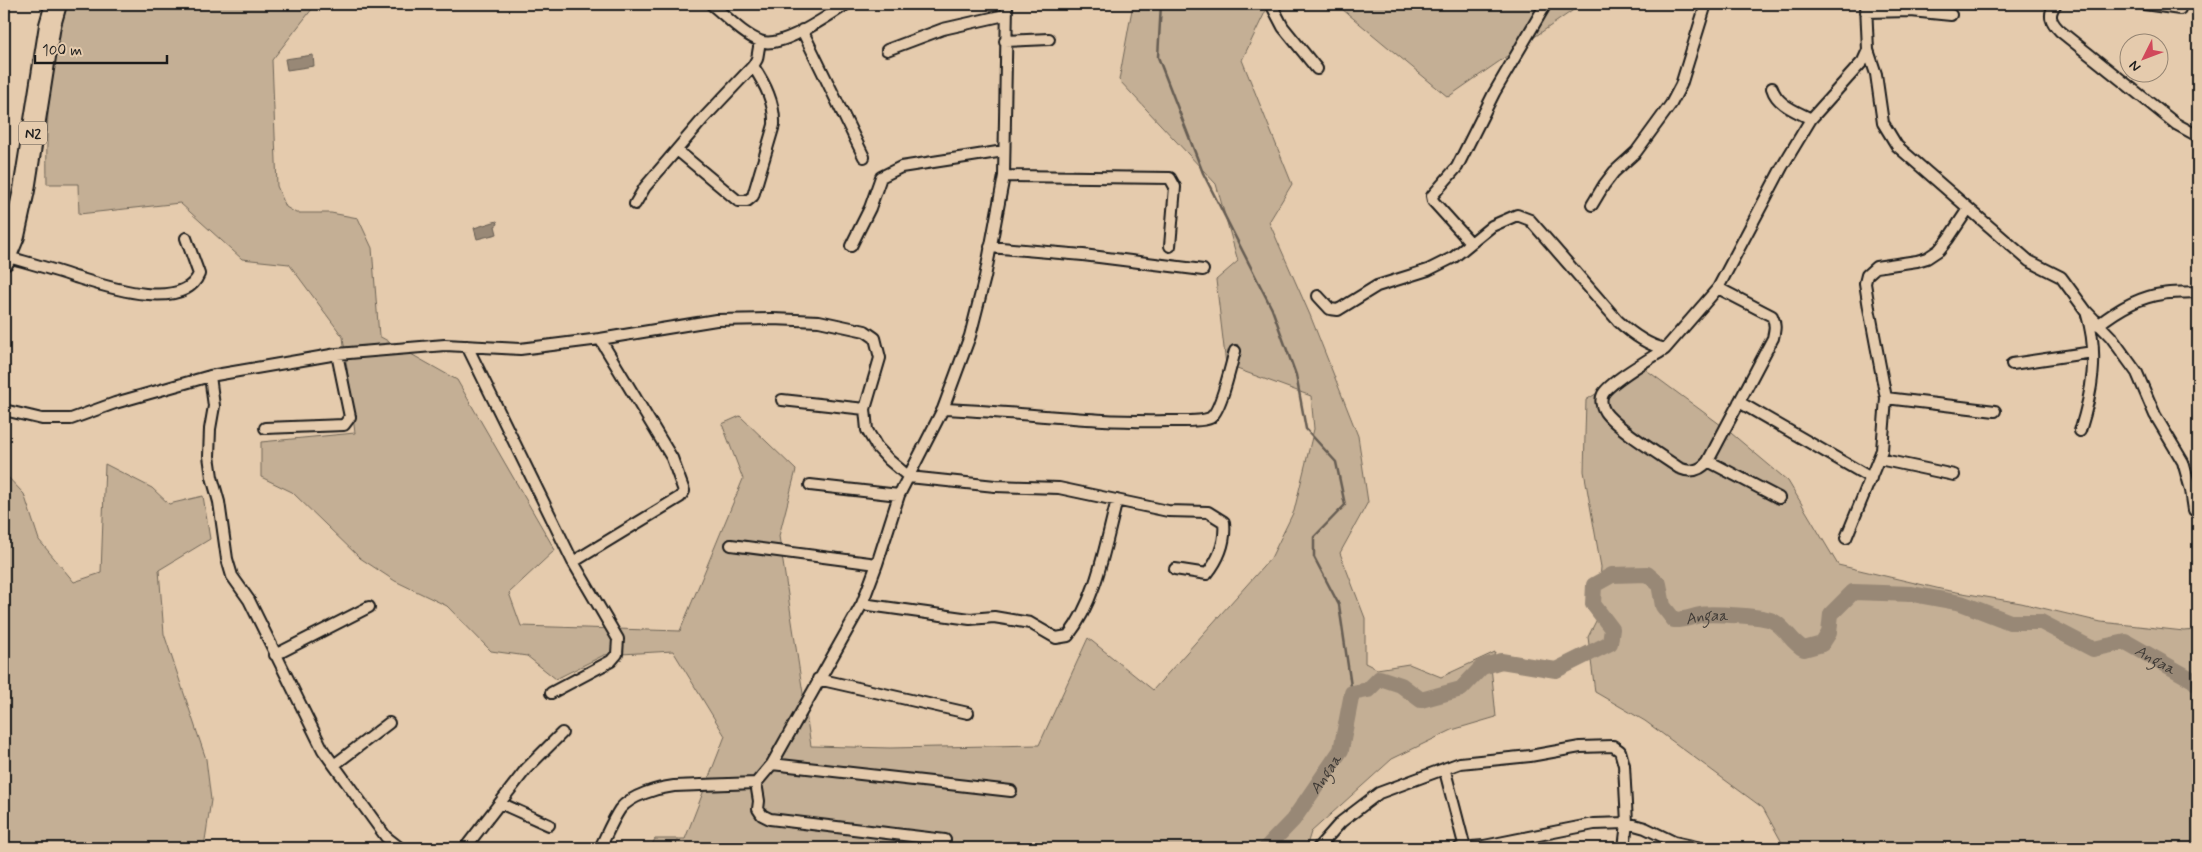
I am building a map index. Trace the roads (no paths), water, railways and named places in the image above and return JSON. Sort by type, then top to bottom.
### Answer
[{"type":"highway","name":"N2","points":[[5,258],[14,236],[24,190],[50,25],[56,4]]},
{"type":"street","points":[[711,4],[760,41],[771,43],[792,36],[846,4]]},
{"type":"street","points":[[600,848],[620,809],[640,796],[662,787],[756,783],[772,764],[818,679],[862,604],[878,564],[900,495],[943,409],[970,336],[1004,176],[1007,4]]},
{"type":"street","points":[[1271,4],[1283,27],[1317,69]]},
{"type":"street","points":[[1470,242],[1433,201],[1432,196],[1456,167],[1494,93],[1546,4]]},
{"type":"street","points":[[1592,205],[1614,172],[1636,152],[1671,104],[1681,85],[1706,4]]},
{"type":"street","points":[[2056,4],[2051,10],[2050,19],[2060,31],[2176,124],[2198,136]]},
{"type":"street","points":[[2144,4],[2180,9]]},
{"type":"street","points":[[1951,15],[1866,8],[1868,50],[1876,74],[1883,123],[1897,146],[1968,209],[2029,261],[2061,277],[2086,311],[2111,337],[2137,373],[2155,415],[2183,462],[2191,490],[2194,510]]},
{"type":"street","points":[[887,50],[943,29],[1006,15]]},
{"type":"street","points":[[802,30],[864,156]]},
{"type":"street","points":[[1005,41],[1049,39]]},
{"type":"street","points":[[635,204],[645,187],[753,66],[757,59],[760,41]]},
{"type":"street","points":[[1718,288],[1772,316],[1775,323],[1774,338],[1708,461],[1694,471],[1687,472],[1618,425],[1606,412],[1601,402],[1603,394],[1612,385],[1665,348],[1718,288],[1782,167],[1811,119],[1850,78],[1864,61],[1868,50]]},
{"type":"street","points":[[677,150],[738,201],[746,201],[753,196],[774,125],[775,114],[764,83],[753,66]]},
{"type":"street","points":[[1772,88],[1774,95],[1783,104],[1811,119]]},
{"type":"street","points":[[851,246],[870,208],[881,177],[889,171],[1004,151]]},
{"type":"street","points":[[1004,176],[1170,178],[1175,187],[1170,246]]},
{"type":"street","points":[[1846,538],[1882,450],[1886,398],[1865,282],[1867,275],[1876,267],[1917,262],[1928,258],[1948,239],[1968,209]]},
{"type":"street","points":[[1318,296],[1330,309],[1338,310],[1377,286],[1428,270],[1454,257],[1470,242],[1492,226],[1517,215],[1530,220],[1618,321],[1633,334],[1658,347],[1665,348]]},
{"type":"street","points":[[5,258],[105,287],[135,293],[157,294],[180,291],[196,281],[199,274],[186,238]]},
{"type":"street","points":[[990,247],[1203,270]]},
{"type":"street","points":[[2098,325],[2140,299],[2163,294],[2198,294]]},
{"type":"street","points":[[2080,431],[2089,402],[2093,379],[2092,331],[2086,311]]},
{"type":"street","points":[[4,410],[42,419],[70,419],[115,402],[210,376],[337,354],[445,346],[520,348],[600,339],[716,320],[774,319],[819,321],[865,331],[876,338],[880,358],[865,410],[867,430],[889,460],[909,476],[995,486],[1059,488],[1168,511],[1208,512],[1224,522],[1225,530],[1218,559],[1207,574],[1175,569]]},
{"type":"street","points":[[573,562],[680,497],[684,490],[672,458],[600,339]]},
{"type":"street","points":[[467,346],[573,562],[618,639],[617,654],[611,660],[551,693]]},
{"type":"street","points":[[943,409],[1006,411],[1119,422],[1183,421],[1210,418],[1217,410],[1235,351]]},
{"type":"street","points":[[2012,364],[2093,352]]},
{"type":"street","points":[[265,428],[344,424],[348,422],[350,417],[337,354]]},
{"type":"street","points":[[210,376],[214,406],[210,429],[209,456],[212,477],[219,502],[227,559],[232,576],[248,600],[323,750],[386,836],[400,848]]},
{"type":"street","points":[[1886,398],[1995,411]]},
{"type":"street","points":[[782,400],[865,410]]},
{"type":"street","points":[[1739,402],[1871,478]]},
{"type":"street","points":[[1879,459],[1954,475]]},
{"type":"street","points":[[1708,461],[1779,498]]},
{"type":"street","points":[[810,485],[900,495]]},
{"type":"street","points":[[862,604],[970,619],[1003,619],[1030,623],[1056,638],[1068,636],[1076,626],[1091,591],[1117,500]]},
{"type":"street","points":[[731,545],[878,564]]},
{"type":"street","points":[[276,654],[369,607]]},
{"type":"street","points":[[818,679],[968,713]]},
{"type":"street","points":[[334,765],[389,723]]},
{"type":"street","points":[[465,848],[526,770],[562,733]]},
{"type":"street","points":[[1318,848],[1341,822],[1379,793],[1460,763],[1530,756],[1580,747],[1613,746],[1620,751],[1624,765],[1627,823],[1624,848]]},
{"type":"street","points":[[772,764],[1011,791]]},
{"type":"street","points":[[1445,770],[1463,848],[1484,846],[1594,824],[1627,823],[1645,828],[1674,842],[1701,848]]},
{"type":"street","points":[[756,783],[759,801],[758,809],[762,815],[770,819],[945,840]]},
{"type":"street","points":[[500,803],[549,825]]},
{"type":"waterway","points":[[1161,4],[1158,57],[1203,173],[1272,309],[1296,375],[1306,429],[1336,462],[1345,505],[1314,537],[1314,557],[1339,605],[1352,693]]},
{"type":"waterway","name":"Angaa","points":[[1266,848],[1293,820],[1341,750],[1352,693],[1368,690],[1380,678],[1401,685],[1421,700],[1461,689],[1482,667],[1501,661],[1556,670],[1610,643],[1612,629],[1593,604],[1594,585],[1612,575],[1647,574],[1659,584],[1663,606],[1674,620],[1715,614],[1768,619],[1778,624],[1804,649],[1822,644],[1829,633],[1831,614],[1853,592],[1912,594],[1961,603],[2010,622],[2041,622],[2093,649],[2126,642],[2193,680],[2198,685]]}]
